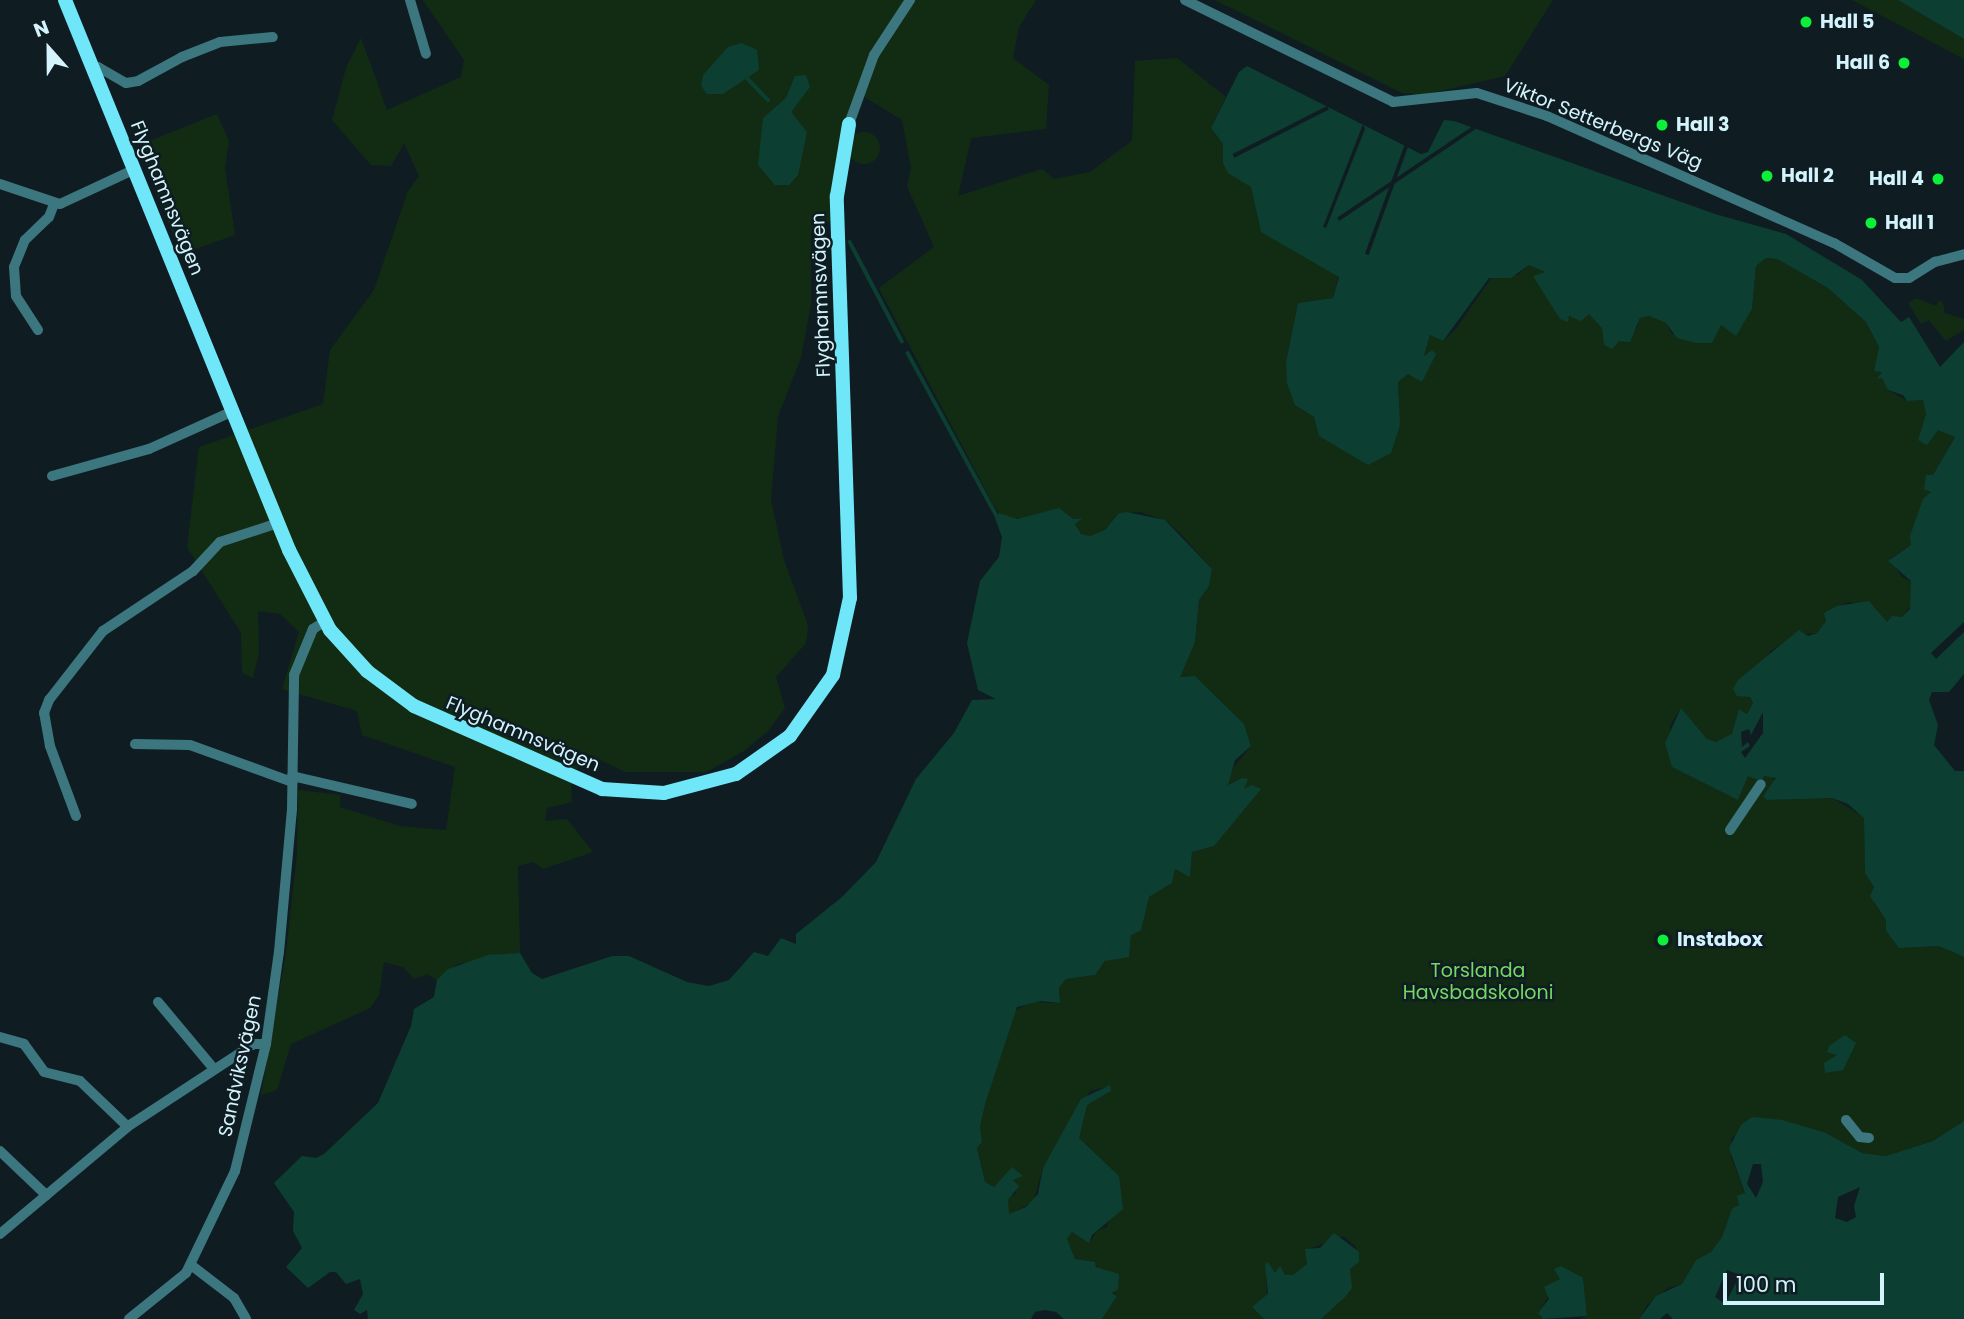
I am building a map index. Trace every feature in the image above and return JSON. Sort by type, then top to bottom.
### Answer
[{"type":"street","name":"Flyghamnsvägen","points":[[65,0],[278,523],[324,622],[367,671],[414,706],[602,789],[664,793],[709,785],[749,767],[790,736],[833,675],[849,610],[837,197],[849,124]]},
{"type":"street","points":[[410,0],[426,54]]},
{"type":"street","points":[[849,124],[874,55],[910,0]]},
{"type":"street","name":"Viktor Setterbergs Väg","points":[[1185,0],[1393,102],[1477,93],[1547,116],[1834,243],[1895,278],[1909,278],[1935,262],[1964,254]]},
{"type":"street","points":[[94,68],[99,66],[127,83],[138,81],[182,57],[220,43],[273,37]]},
{"type":"street","points":[[0,184],[54,204],[135,169]]},
{"type":"street","points":[[38,330],[16,296],[14,267],[26,240],[49,217],[54,204]]},
{"type":"street","points":[[52,476],[149,449],[233,411]]},
{"type":"street","points":[[76,817],[47,733],[44,713],[49,700],[103,631],[193,571],[220,542],[278,523]]},
{"type":"street","name":"Sandviksvägen","points":[[129,1319],[170,1290],[191,1265],[234,1171],[266,1044],[285,897],[292,779],[294,674],[313,629],[324,622]]},
{"type":"street","points":[[135,744],[188,745],[292,779],[412,804]]},
{"type":"street","points":[[1730,830],[1761,784]]},
{"type":"street","points":[[158,1002],[214,1069]]},
{"type":"street","points":[[0,1037],[24,1044],[44,1072],[80,1082],[128,1126]]},
{"type":"street","points":[[0,1234],[128,1126],[254,1044],[266,1044]]},
{"type":"street","points":[[1846,1120],[1860,1137],[1869,1138]]},
{"type":"street","points":[[0,1152],[46,1195]]},
{"type":"street","points":[[191,1265],[234,1298],[246,1319]]},
{"type":"green space","name":"Torslanda Havsbadskoloni","points":[[423,0],[1036,0],[1019,27],[1013,58],[1049,85],[1046,129],[971,138],[958,196],[1042,169],[1054,179],[1090,172],[1132,141],[1135,61],[1177,58],[1226,97],[1211,128],[1223,144],[1223,163],[1251,187],[1261,232],[1339,273],[1333,298],[1298,303],[1286,362],[1295,405],[1314,417],[1319,436],[1335,444],[1399,397],[1398,382],[1408,374],[1425,376],[1435,354],[1424,357],[1430,335],[1443,341],[1455,330],[1493,276],[1518,275],[1529,265],[1545,272],[1534,276],[1560,319],[1589,314],[1619,341],[1637,328],[1640,318],[1649,316],[1666,323],[1672,334],[1712,343],[1721,325],[1736,335],[1752,309],[1756,266],[1766,258],[1777,259],[1828,288],[1866,322],[1879,347],[1874,371],[1882,371],[1888,390],[1907,401],[1924,400],[1926,414],[1918,440],[1938,430],[1955,436],[1933,475],[1931,492],[1911,545],[1891,558],[1901,577],[1911,581],[1912,603],[1902,618],[1887,623],[1874,606],[1848,602],[1824,613],[1826,621],[1817,633],[1803,634],[1770,651],[1768,658],[1738,680],[1753,703],[1747,714],[1739,709],[1733,734],[1716,742],[1707,739],[1681,708],[1670,725],[1672,767],[1738,800],[1748,776],[1762,782],[1764,776],[1773,777],[1775,783],[1763,795],[1767,800],[1832,798],[1864,817],[1865,873],[1874,887],[1874,903],[1886,920],[1886,931],[1899,948],[1939,946],[1964,957],[1964,1121],[1933,1141],[1886,1156],[1862,1153],[1826,1133],[1752,1117],[1731,1139],[1731,1157],[1745,1194],[1735,1211],[1732,1210],[1722,1237],[1711,1252],[1696,1260],[1682,1284],[1668,1288],[1647,1305],[1639,1319],[1580,1319],[1587,1316],[1583,1278],[1556,1272],[1560,1279],[1538,1313],[1543,1319],[1321,1319],[1351,1288],[1350,1269],[1356,1247],[1344,1236],[1306,1250],[1307,1264],[1293,1275],[1285,1275],[1281,1268],[1275,1273],[1266,1272],[1267,1297],[1252,1307],[1264,1319],[1102,1319],[1117,1296],[1094,1262],[1075,1259],[1067,1239],[1072,1231],[1089,1243],[1097,1231],[1107,1227],[1119,1176],[1079,1138],[1087,1104],[1108,1093],[1105,1087],[1090,1091],[1043,1168],[1033,1202],[1008,1215],[1008,1199],[1016,1193],[1013,1180],[1023,1175],[1010,1170],[994,1187],[985,1182],[977,1148],[982,1142],[980,1126],[986,1101],[1013,1012],[1030,1002],[1060,1003],[1059,988],[1066,979],[1095,975],[1105,961],[1129,956],[1131,934],[1149,897],[1172,883],[1175,868],[1190,877],[1192,852],[1214,846],[1244,790],[1242,778],[1227,785],[1226,777],[1251,746],[1244,724],[1195,676],[1179,677],[1195,642],[1199,600],[1209,586],[1212,569],[1181,534],[1165,520],[1140,512],[1118,514],[1105,530],[1090,536],[1081,534],[1075,524],[1083,518],[1073,519],[1059,509],[1016,519],[999,513],[994,506],[879,288],[934,247],[907,186],[911,168],[902,120],[863,96],[842,171],[843,213],[811,233],[811,304],[801,358],[778,416],[771,500],[784,560],[808,625],[806,643],[776,677],[785,708],[768,731],[744,751],[706,772],[625,772],[584,752],[571,785],[572,802],[547,808],[545,821],[567,819],[593,852],[543,869],[533,862],[518,866],[520,953],[457,964],[437,980],[427,974],[414,979],[403,967],[384,962],[379,995],[370,1008],[291,1044],[277,1090],[261,1095],[286,953],[297,854],[298,790],[340,795],[340,807],[400,826],[446,830],[455,767],[362,735],[357,711],[282,689],[299,632],[280,614],[258,611],[259,653],[253,678],[242,673],[241,633],[187,547],[199,447],[323,404],[330,350],[374,290],[408,191],[419,176],[404,143],[391,166],[371,165],[332,120],[346,68],[361,38],[387,110],[461,77],[464,60]]},
{"type":"green space","points":[[1215,0],[1553,0],[1505,76],[1423,95],[1402,93]]},
{"type":"green space","points":[[1852,0],[1898,0],[1964,39],[1964,59]]},
{"type":"green space","points":[[217,114],[229,141],[225,168],[235,235],[181,254],[137,146]]},
{"type":"green space","points":[[864,132],[875,137],[880,148],[875,159],[864,164],[853,159],[848,148],[853,137]]},
{"type":"green space","points":[[1916,298],[1936,306],[1939,300],[1943,303],[1945,313],[1964,319],[1964,330],[1946,341],[1929,320],[1921,324],[1908,303]]},
{"type":"shaded area","points":[[1898,0],[1964,0],[1964,39]]},
{"type":"shaded area","points":[[742,43],[757,50],[759,70],[723,94],[707,94],[701,86],[703,75],[728,47]]},
{"type":"shaded area","points":[[1247,66],[1421,154],[1428,152],[1444,120],[1454,121],[1715,214],[1786,234],[1862,280],[1901,322],[1909,317],[1940,367],[1964,342],[1964,674],[1949,692],[1932,692],[1929,700],[1938,725],[1934,745],[1955,771],[1964,771],[1964,957],[1939,946],[1899,948],[1886,931],[1886,920],[1870,896],[1874,887],[1865,873],[1864,818],[1848,804],[1832,798],[1767,800],[1763,796],[1776,778],[1764,776],[1762,782],[1748,776],[1738,800],[1672,767],[1665,743],[1681,708],[1707,739],[1716,742],[1732,734],[1739,709],[1747,714],[1753,703],[1750,697],[1737,696],[1733,689],[1738,680],[1799,630],[1808,636],[1817,633],[1826,621],[1824,613],[1837,606],[1869,601],[1887,622],[1892,616],[1902,617],[1910,609],[1911,581],[1888,561],[1911,545],[1910,536],[1923,499],[1931,492],[1924,489],[1926,475],[1933,475],[1955,437],[1938,430],[1927,445],[1918,440],[1926,414],[1923,400],[1907,401],[1903,395],[1888,390],[1882,378],[1877,379],[1882,372],[1874,371],[1879,347],[1866,322],[1828,288],[1777,259],[1766,258],[1756,266],[1752,309],[1736,336],[1721,325],[1712,343],[1696,343],[1677,338],[1666,323],[1649,316],[1640,318],[1630,342],[1619,341],[1612,349],[1604,345],[1602,328],[1589,314],[1581,321],[1569,316],[1568,322],[1560,319],[1533,276],[1545,272],[1529,265],[1511,278],[1489,278],[1443,341],[1430,335],[1424,356],[1432,350],[1436,354],[1422,382],[1408,374],[1398,382],[1400,425],[1391,453],[1368,465],[1319,436],[1314,417],[1295,405],[1287,383],[1286,362],[1298,303],[1333,298],[1339,277],[1261,232],[1251,187],[1228,173],[1223,163],[1223,144],[1211,128],[1239,72]],"holes":[[[1763,712],[1763,733],[1745,758],[1741,752],[1750,746],[1748,742],[1742,747],[1741,732],[1749,729],[1751,735]]]},
{"type":"shaded area","points":[[806,75],[810,87],[791,112],[807,132],[798,175],[789,185],[775,185],[758,165],[763,118],[786,98],[795,76]]},
{"type":"shaded area","points":[[1059,508],[1073,519],[1083,518],[1075,524],[1081,534],[1090,536],[1105,530],[1118,514],[1126,512],[1165,520],[1212,569],[1209,586],[1199,600],[1195,642],[1180,677],[1195,676],[1244,724],[1251,746],[1235,760],[1228,785],[1242,778],[1248,779],[1244,789],[1252,785],[1261,789],[1214,846],[1192,852],[1190,877],[1175,869],[1172,883],[1149,897],[1141,930],[1131,935],[1129,957],[1105,961],[1095,975],[1066,979],[1059,988],[1060,1003],[1041,1001],[1017,1007],[986,1101],[980,1126],[982,1142],[977,1148],[985,1182],[994,1187],[1012,1167],[1023,1176],[1013,1180],[1019,1186],[1008,1200],[1009,1214],[1026,1207],[1038,1194],[1043,1168],[1081,1099],[1110,1085],[1111,1091],[1087,1105],[1079,1138],[1119,1176],[1123,1209],[1092,1235],[1089,1243],[1072,1232],[1067,1239],[1075,1259],[1095,1262],[1096,1267],[1119,1274],[1118,1289],[1112,1293],[1117,1296],[1102,1319],[1064,1319],[1056,1312],[1045,1310],[1035,1312],[1031,1319],[368,1319],[367,1310],[360,1314],[354,1310],[363,1294],[360,1279],[346,1284],[336,1272],[330,1272],[308,1288],[286,1267],[302,1248],[293,1231],[294,1212],[274,1183],[302,1156],[316,1158],[324,1154],[378,1103],[411,1026],[414,1009],[434,997],[437,980],[448,969],[488,955],[520,953],[532,973],[542,979],[612,956],[629,956],[687,982],[709,986],[729,980],[754,952],[768,956],[781,938],[796,944],[796,934],[842,897],[876,862],[916,779],[954,733],[972,700],[996,699],[978,690],[967,643],[980,581],[999,557],[1002,537],[995,518],[999,513],[1017,519]]},
{"type":"shaded area","points":[[1845,1035],[1856,1043],[1843,1070],[1825,1073],[1824,1063],[1837,1055],[1827,1052],[1829,1046]]},
{"type":"shaded area","points":[[1752,1117],[1782,1120],[1826,1133],[1862,1153],[1886,1156],[1933,1141],[1964,1121],[1964,1319],[1673,1319],[1667,1313],[1660,1319],[1639,1319],[1656,1296],[1682,1284],[1696,1260],[1711,1252],[1722,1237],[1732,1209],[1739,1205],[1737,1196],[1745,1193],[1729,1148],[1741,1125]],"holes":[[[1753,1164],[1761,1164],[1763,1182],[1756,1198],[1747,1184]],[[1860,1187],[1854,1206],[1856,1217],[1847,1222],[1835,1218],[1838,1197]],[[1727,1270],[1740,1275],[1725,1304],[1715,1297]]]},
{"type":"shaded area","points":[[1334,1233],[1359,1252],[1359,1262],[1350,1269],[1352,1288],[1345,1297],[1321,1319],[1264,1319],[1252,1307],[1268,1294],[1265,1264],[1268,1262],[1275,1273],[1280,1266],[1285,1275],[1293,1275],[1307,1264],[1305,1249],[1320,1248]]},
{"type":"shaded area","points":[[1561,1266],[1583,1278],[1587,1316],[1543,1319],[1538,1313],[1549,1299],[1544,1287],[1560,1279],[1554,1269]]},
{"type":"pier","points":[[1327,106],[1329,110],[1234,158],[1233,154]]},
{"type":"pier","points":[[1363,124],[1365,129],[1326,228],[1323,227]]},
{"type":"pier","points":[[1473,126],[1475,129],[1339,221],[1337,218]]},
{"type":"pier","points":[[1404,146],[1408,147],[1369,255],[1365,254]]},
{"type":"pier","points":[[1964,622],[1964,632],[1936,659],[1931,653]]},
{"type":"waterway","points":[[748,79],[768,100]]},
{"type":"waterway","points":[[850,242],[902,341]]},
{"type":"waterway","points":[[908,353],[997,516]]},
{"type":"place","name":"Hall 5","points":[[1806,22]]},
{"type":"place","name":"Hall 6","points":[[1904,63]]},
{"type":"place","name":"Hall 3","points":[[1662,125]]},
{"type":"place","name":"Hall 2","points":[[1767,176]]},
{"type":"place","name":"Hall 4","points":[[1938,179]]},
{"type":"place","name":"Hall 1","points":[[1871,223]]},
{"type":"place","name":"Instabox","points":[[1663,940]]}]
